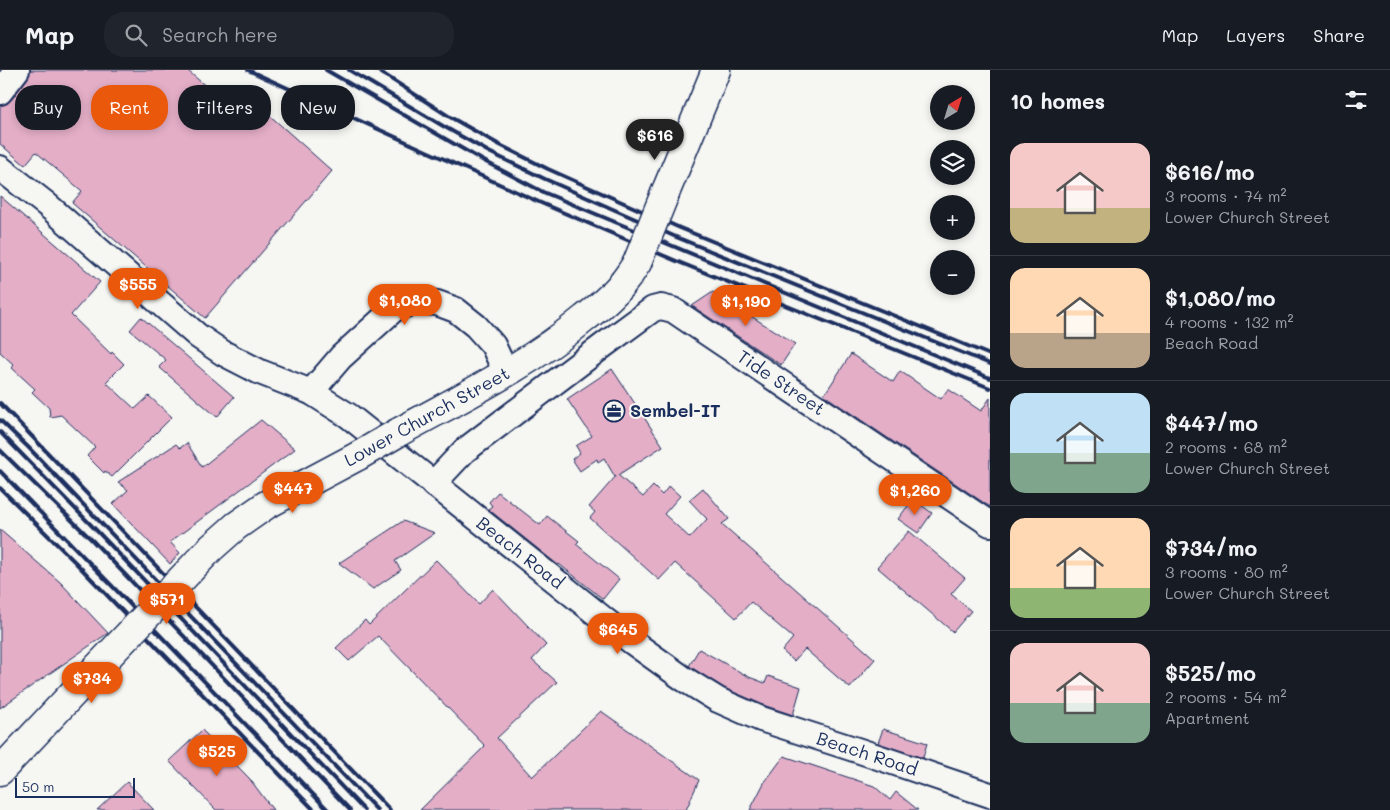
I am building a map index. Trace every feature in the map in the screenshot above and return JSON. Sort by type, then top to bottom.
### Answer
[{"type":"main road","name":"Lower Church Street","points":[[0,771],[210,549],[236,526],[266,505],[358,456],[534,356],[568,332],[613,295],[637,263],[715,72]]},
{"type":"main road","name":"Lower Church Street","points":[[0,746],[61,707]]},
{"type":"street","points":[[0,92],[17,70]]},
{"type":"street","name":"Beach Road","points":[[0,168],[46,204],[198,336],[223,353],[260,372],[311,392],[349,416],[631,641],[684,679],[718,700],[761,719],[990,795]]},
{"type":"street","points":[[311,392],[341,357],[394,309],[416,301],[436,303],[456,310],[476,326],[493,345],[506,373]]},
{"type":"street","name":"Tide Street","points":[[433,484],[464,451],[604,345],[653,310],[661,307],[673,310],[990,524]]},
{"type":"building","points":[[30,70],[187,70],[204,85],[178,85],[178,130],[271,130],[271,117],[281,125],[281,130],[286,130],[332,171],[205,318],[72,203],[82,191],[36,152],[25,165],[0,144],[0,105],[6,104],[15,95],[15,130],[81,130],[81,85],[23,85],[28,78]]},
{"type":"building","points":[[0,196],[100,282],[71,315],[124,364],[106,382],[135,409],[149,396],[172,417],[112,477],[105,471],[104,473],[87,456],[95,447],[61,415],[50,417],[49,408],[32,392],[35,389],[12,368],[14,365],[0,352]]},
{"type":"building","points":[[713,292],[795,344],[781,365],[692,306]]},
{"type":"building","points":[[141,317],[234,397],[217,417],[159,367],[166,360],[130,330]]},
{"type":"building","points":[[851,354],[893,382],[900,371],[941,399],[948,389],[981,411],[990,398],[990,507],[824,395]]},
{"type":"building","points":[[612,369],[663,446],[618,475],[643,497],[653,486],[662,495],[669,486],[680,496],[664,514],[690,538],[707,519],[689,500],[703,488],[729,519],[722,524],[875,659],[850,688],[805,649],[794,661],[782,651],[793,638],[751,602],[736,618],[675,563],[659,580],[590,518],[595,512],[589,507],[616,476],[604,458],[598,462],[597,459],[580,471],[572,459],[580,453],[576,446],[592,436],[567,399]]},
{"type":"building","points":[[261,420],[295,449],[170,542],[180,553],[170,564],[113,504],[128,490],[118,482],[176,444],[180,448],[187,443],[202,467]]},
{"type":"building","points":[[498,492],[540,525],[547,516],[579,541],[576,544],[619,579],[603,599],[488,509],[492,506],[489,502]]},
{"type":"building","points":[[913,499],[932,513],[918,533],[898,519]]},
{"type":"building","points":[[403,521],[435,533],[395,561],[401,570],[373,589],[339,563]]},
{"type":"building","points":[[0,530],[60,582],[108,633],[0,708]]},
{"type":"building","points":[[909,531],[965,578],[951,594],[971,611],[953,632],[877,567]]},
{"type":"building","points":[[436,560],[479,604],[493,589],[546,645],[532,660],[557,682],[497,738],[532,777],[601,711],[699,780],[686,810],[420,810],[485,746],[378,636],[349,661],[336,648],[365,620],[369,625]]},
{"type":"building","points":[[699,649],[749,677],[765,683],[768,676],[801,687],[793,715],[724,688],[689,666]]},
{"type":"building","points":[[883,729],[927,743],[923,758],[878,743]]},
{"type":"building","points":[[202,730],[249,778],[273,810],[216,810],[169,761]]},
{"type":"building","points":[[784,756],[874,786],[890,800],[896,792],[918,810],[750,810],[764,783]]},
{"type":"building","points":[[127,782],[154,810],[97,810]]},
{"type":"railway","points":[[248,70],[541,203],[681,263],[990,388]]},
{"type":"railway","points":[[326,70],[482,160],[543,192],[990,378]]},
{"type":"railway","points":[[349,70],[489,152],[545,179],[676,237],[990,364]]},
{"type":"railway","points":[[377,70],[450,117],[548,169],[680,228],[990,355]]},
{"type":"railway","points":[[0,403],[390,810]]},
{"type":"railway","points":[[0,420],[377,810]]},
{"type":"railway","points":[[0,432],[364,810]]},
{"type":"railway","points":[[0,450],[92,540],[350,810]]},
{"type":"railway","points":[[0,471],[328,810]]},
{"type":"railway","points":[[0,488],[76,563],[314,810]]},
{"type":"place","name":"Sembel-IT","points":[[614,411]]}]
